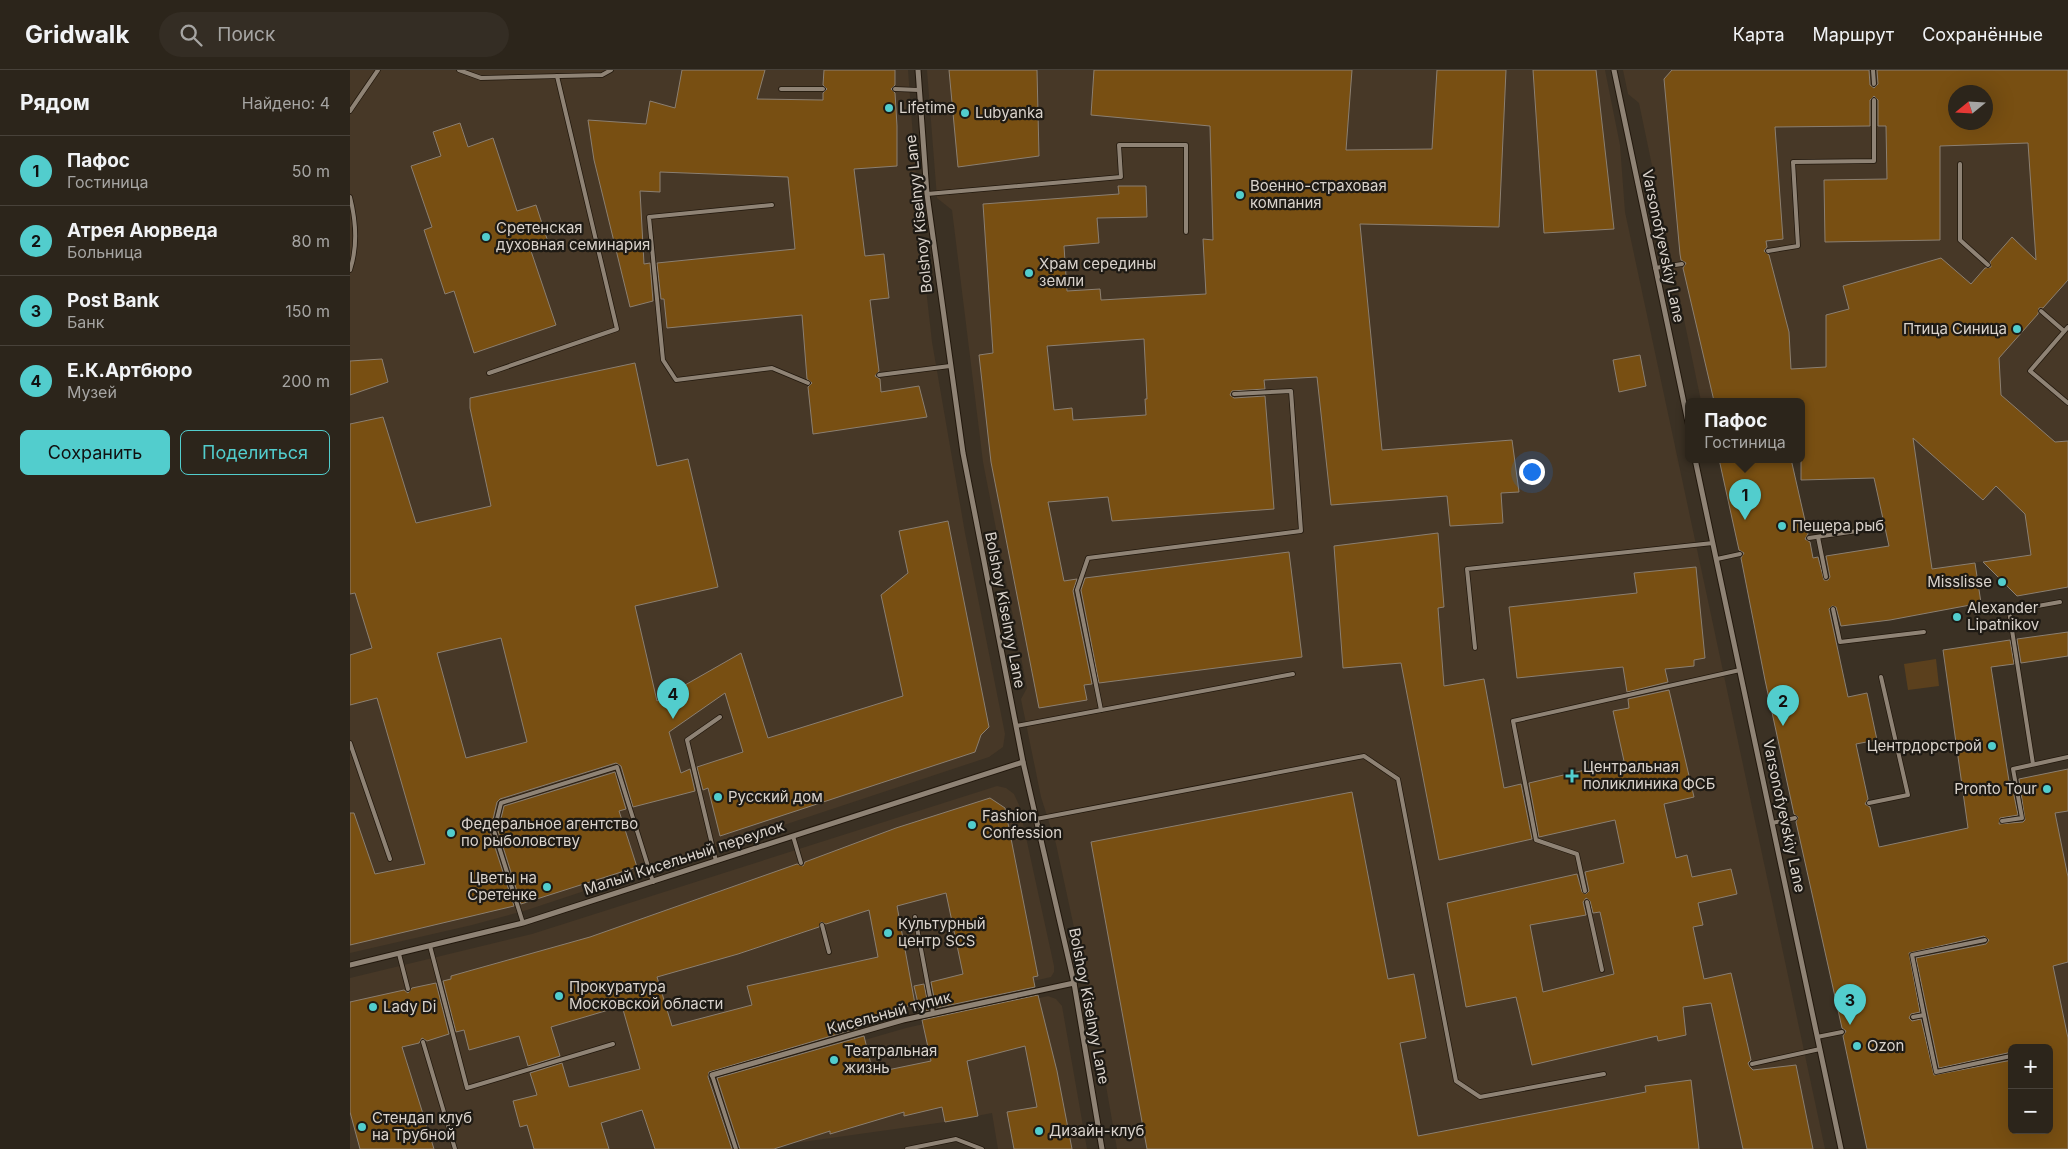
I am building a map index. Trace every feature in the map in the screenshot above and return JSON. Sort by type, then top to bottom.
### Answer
[{"type":"street","name":"Bolshoy Kiselnyy Lane","points":[[918,70],[927,194],[963,453],[1023,762],[1074,983],[1102,1149]]},
{"type":"street","name":"Varsonofyevskiy Lane","points":[[1614,70],[1685,408]]},
{"type":"street","name":"Varsonofyevskiy Lane","points":[[1696,463],[1841,1149]]},
{"type":"street","name":"Малый Кисельный переулок","points":[[350,965],[523,923],[1023,762]]},
{"type":"street","name":"Кисельный тупик","points":[[712,1075],[933,1013],[1074,983]]},
{"type":"lane","points":[[350,110],[378,70]]},
{"type":"lane","points":[[458,70],[481,78],[602,75],[611,70]]},
{"type":"lane","points":[[1873,70],[1874,84]]},
{"type":"lane","points":[[489,373],[617,329],[556,76]]},
{"type":"lane","points":[[781,89],[823,89]]},
{"type":"lane","points":[[895,90],[919,90]]},
{"type":"lane","points":[[1768,251],[1798,246],[1793,162],[1874,161],[1874,100]]},
{"type":"lane","points":[[927,194],[1121,177],[1119,145],[1186,145],[1186,232]]},
{"type":"lane","points":[[1960,164],[1960,240],[1988,264]]},
{"type":"lane","points":[[350,197],[355,219],[356,242],[350,270]]},
{"type":"lane","points":[[772,205],[649,217],[663,360],[676,380],[772,368],[808,383]]},
{"type":"lane","points":[[1655,268],[1682,264]]},
{"type":"lane","points":[[2041,311],[2064,331]]},
{"type":"lane","points":[[2068,327],[2030,370],[2068,403]]},
{"type":"lane","points":[[879,375],[950,366]]},
{"type":"lane","points":[[1101,710],[1077,590],[1088,558],[1301,531],[1291,391],[1234,394]]},
{"type":"lane","points":[[1809,538],[1871,529]]},
{"type":"lane","points":[[1818,537],[1826,577]]},
{"type":"lane","points":[[1475,648],[1467,569],[1713,544]]},
{"type":"lane","points":[[1717,558],[1740,554]]},
{"type":"lane","points":[[2033,764],[2009,611],[2060,602]]},
{"type":"lane","points":[[1833,609],[1840,642],[1924,632]]},
{"type":"lane","points":[[1585,891],[1577,854],[1536,840],[1513,721],[1740,670]]},
{"type":"lane","points":[[1016,726],[1293,674]]},
{"type":"lane","points":[[1869,803],[1908,795],[1881,677]]},
{"type":"lane","points":[[716,861],[687,740],[720,717]]},
{"type":"lane","points":[[350,743],[390,859]]},
{"type":"lane","points":[[1036,819],[1364,756],[1398,779],[1456,1081],[1480,1098],[1604,1074]]},
{"type":"lane","points":[[2002,822],[2022,818],[2013,769],[2068,757]]},
{"type":"lane","points":[[523,923],[494,831],[501,803],[617,767],[653,882]]},
{"type":"lane","points":[[1772,823],[1795,818]]},
{"type":"lane","points":[[793,836],[801,863]]},
{"type":"lane","points":[[1587,902],[1602,970]]},
{"type":"lane","points":[[915,916],[933,1013]]},
{"type":"lane","points":[[822,925],[829,952]]},
{"type":"lane","points":[[1985,940],[1912,955],[1936,1072],[2008,1057]]},
{"type":"lane","points":[[430,946],[467,1088],[613,1044]]},
{"type":"lane","points":[[399,954],[408,989]]},
{"type":"lane","points":[[1913,1017],[1924,1015]]},
{"type":"lane","points":[[1818,1038],[1842,1032]]},
{"type":"lane","points":[[423,1042],[455,1149]]},
{"type":"lane","points":[[1752,1064],[1820,1049]]},
{"type":"lane","points":[[712,1075],[736,1149]]},
{"type":"lane","points":[[906,1149],[956,1139],[982,1149]]},
{"type":"shaded area","points":[[350,70],[908,70],[921,244],[932,342],[965,533],[1005,734],[1003,747],[989,757],[527,910],[472,925],[350,953]]},
{"type":"shaded area","points":[[927,70],[1605,70],[1620,145],[1625,212],[1825,1149],[1117,1149],[1097,1034],[1056,844],[1041,797],[1021,699],[1027,688],[983,462],[952,210],[937,198]]},
{"type":"shaded area","points":[[1623,70],[2068,70],[2068,549],[1931,569],[1912,437],[1805,402],[1805,398],[1700,398],[1639,103],[1628,94]]},
{"type":"shaded area","points":[[1936,659],[1939,686],[1908,690],[1904,664]]},
{"type":"shaded area","points":[[997,786],[1006,788],[1014,794],[1019,805],[1054,966],[1054,972],[1051,977],[917,1008],[701,1069],[706,1086],[906,1028],[1048,996],[1056,999],[1062,1006],[1087,1149],[998,1149],[992,1113],[945,1122],[788,1144],[774,1149],[350,1149],[350,978],[532,934]]},
{"type":"shaded area","points":[[2068,811],[2068,1038],[2032,869],[2055,813]]},
{"type":"building","points":[[682,70],[765,70],[757,99],[823,100],[823,93],[827,89],[823,85],[824,70],[895,70],[895,85],[891,89],[895,93],[897,166],[854,169],[865,256],[884,254],[889,298],[870,300],[879,371],[875,376],[880,379],[881,392],[919,386],[927,417],[813,434],[808,387],[812,383],[807,379],[802,315],[667,328],[664,299],[661,299],[657,263],[795,249],[788,177],[660,172],[660,192],[640,191],[644,264],[650,263],[653,301],[630,307],[594,160],[588,120],[646,124],[650,101],[675,108]]},
{"type":"building","points":[[949,70],[1037,70],[1039,156],[958,167]]},
{"type":"building","points":[[1094,70],[1352,70],[1346,150],[1432,149],[1437,70],[1506,70],[1499,227],[1360,224],[1382,450],[1512,440],[1519,492],[1501,493],[1503,523],[1450,526],[1447,496],[1331,505],[1317,377],[1264,380],[1265,389],[1232,391],[1230,395],[1234,398],[1265,396],[1274,509],[1112,521],[1108,497],[1048,502],[1064,581],[1077,579],[1073,591],[1092,684],[1084,685],[1087,700],[1039,708],[991,462],[979,355],[993,353],[983,204],[1119,194],[1118,186],[1146,186],[1147,217],[1097,218],[1099,243],[1064,246],[1067,291],[1100,289],[1101,300],[1206,294],[1203,239],[1213,240],[1210,126],[1091,115]],"holes":[[[1144,339],[1147,399],[1145,399],[1146,415],[1073,420],[1072,408],[1054,410],[1047,346]]]},
{"type":"building","points":[[1533,70],[1596,70],[1614,229],[1544,233]]},
{"type":"building","points":[[1672,70],[1869,70],[1870,85],[1874,88],[1878,84],[1877,70],[2068,70],[2068,280],[2043,308],[2039,308],[2038,314],[1999,358],[2001,395],[2055,442],[2068,441],[2068,587],[2017,596],[1983,562],[2031,555],[2025,514],[1996,486],[1983,500],[1913,438],[1932,569],[1975,563],[1981,603],[1890,620],[1841,626],[1836,607],[1832,606],[1829,609],[1848,697],[1867,693],[1877,740],[1856,744],[1868,799],[1865,804],[1870,807],[1879,847],[1968,828],[1943,650],[2010,640],[2014,664],[1991,667],[2009,781],[2011,781],[2018,815],[2000,818],[1999,824],[2023,822],[2025,820],[2019,779],[2068,769],[2068,811],[2055,813],[2068,877],[2068,962],[2053,966],[2068,1038],[2068,1149],[1867,1149],[1843,1036],[1846,1031],[1842,1028],[1796,822],[1798,817],[1794,814],[1765,680],[1741,558],[1744,553],[1739,550],[1720,463],[1792,463],[1808,534],[1805,539],[1810,542],[1813,558],[1818,557],[1824,580],[1828,580],[1830,577],[1826,556],[1889,546],[1874,478],[1801,480],[1801,463],[1805,463],[1805,398],[1713,398],[1683,268],[1686,263],[1681,260],[1664,79]],"holes":[[[1874,96],[1878,100],[1878,126],[1886,126],[1887,179],[1824,180],[1825,242],[1940,240],[1940,146],[2028,143],[2036,260],[2012,237],[1990,262],[1991,267],[1985,268],[1971,284],[1941,258],[1843,286],[1849,309],[1826,315],[1826,367],[1791,369],[1789,332],[1769,255],[1764,251],[1767,247],[1766,241],[1783,239],[1775,127],[1870,126],[1870,100]],[[1984,936],[1989,940],[1986,944],[1916,958],[1939,1068],[2008,1053],[2008,1044],[2053,1044],[2053,1134],[2008,1134],[2008,1061],[1934,1075],[1921,1019],[1912,1021],[1909,1018],[1911,1014],[1920,1012],[1909,953]]]},
{"type":"building","name":"Сретенская духовная семинария","points":[[460,123],[468,147],[493,138],[517,211],[536,205],[549,245],[531,251],[556,325],[474,353],[454,291],[445,294],[424,230],[432,227],[411,166],[441,156],[433,132]]},
{"type":"building","points":[[1640,355],[1646,386],[1619,392],[1613,360]]},
{"type":"building","points":[[382,359],[388,382],[350,395],[350,361]]},
{"type":"building","points":[[635,363],[657,466],[688,459],[718,587],[635,606],[657,701],[741,653],[768,738],[903,696],[881,595],[908,573],[899,531],[948,521],[989,727],[981,735],[975,752],[720,836],[708,788],[703,790],[697,767],[743,752],[725,693],[669,732],[681,773],[690,769],[695,791],[633,807],[621,766],[616,763],[500,799],[497,802],[490,832],[514,906],[350,945],[350,813],[354,813],[375,874],[425,864],[377,698],[350,705],[350,655],[372,648],[355,593],[350,594],[350,424],[383,417],[416,523],[491,506],[470,408],[470,398]],"holes":[[[501,638],[527,742],[466,758],[437,653]]]},
{"type":"building","points":[[1438,533],[1444,607],[1438,608],[1444,686],[1484,679],[1504,788],[1521,784],[1532,839],[1439,860],[1401,663],[1343,668],[1334,546]]},
{"type":"building","points":[[1289,552],[1302,657],[1099,683],[1081,590],[1085,578]]},
{"type":"building","points":[[1696,567],[1705,658],[1694,660],[1694,666],[1665,669],[1668,682],[1627,692],[1623,667],[1517,678],[1509,607],[1637,593],[1634,573]]},
{"type":"building","points":[[2068,632],[2068,656],[2021,663],[2017,639]]},
{"type":"building","points":[[1669,690],[1694,797],[1664,804],[1676,858],[1687,855],[1692,877],[1731,869],[1737,894],[1698,903],[1703,925],[1693,927],[1704,979],[1731,973],[1751,1060],[1748,1063],[1753,1070],[1796,1065],[1813,1149],[1743,1149],[1711,1003],[1683,1007],[1686,1035],[1658,1041],[1657,1036],[1532,1065],[1516,997],[1466,1007],[1447,903],[1577,874],[1582,892],[1586,894],[1589,891],[1585,872],[1624,863],[1615,820],[1539,837],[1529,783],[1624,761],[1613,711],[1629,708],[1628,699]],"holes":[[[1586,898],[1590,901],[1593,913],[1600,912],[1614,974],[1543,992],[1530,925],[1586,915],[1583,902]]]},
{"type":"building","points":[[615,772],[626,809],[619,811],[637,867],[521,904],[498,831],[504,806]]},
{"type":"building","points":[[1352,792],[1388,979],[1414,974],[1426,1038],[1400,1043],[1418,1136],[1646,1092],[1645,1086],[1691,1080],[1699,1149],[1147,1149],[1091,842]]},
{"type":"building","points":[[990,798],[1005,808],[1038,976],[1033,977],[1035,987],[936,1008],[931,982],[963,974],[946,893],[897,906],[915,1004],[860,1020],[862,1027],[709,1072],[708,1077],[732,1149],[655,1149],[642,1110],[601,1123],[609,1149],[534,1149],[527,1125],[520,1127],[513,1101],[537,1095],[530,1073],[562,1063],[569,1087],[640,1069],[622,1006],[551,1027],[560,1056],[528,1066],[519,1036],[469,1050],[464,1030],[456,1032],[443,981],[451,979],[451,976],[590,937],[797,864],[803,866],[805,862],[896,828]],"holes":[[[869,910],[878,957],[747,986],[752,1005],[672,1026],[657,977],[738,954],[819,927],[821,922],[826,924]]]},
{"type":"building","points":[[436,983],[449,1034],[427,1041],[422,1038],[419,1043],[402,1047],[434,1149],[360,1149],[350,1112],[350,1002],[404,990],[408,993],[412,988]]},
{"type":"building","points":[[924,984],[929,1010],[920,1012],[914,986]]},
{"type":"building","points":[[1038,995],[1057,1071],[1072,1149],[1014,1149],[1007,1112],[1037,1107],[1025,1046],[967,1061],[978,1116],[945,1122],[942,1107],[904,1116],[904,1112],[830,1134],[830,1131],[774,1149],[740,1149],[717,1078],[864,1036],[873,1073],[931,1061],[922,1020]]},
{"type":"place","name":"Lifetime","points":[[889,108]]},
{"type":"place","name":"Lubyanka","points":[[965,113]]},
{"type":"place","name":"Военно-страховая компания","points":[[1240,195]]},
{"type":"place","name":"Сретенская духовная семинария","points":[[486,237]]},
{"type":"place","name":"Храм середины земли","points":[[1029,273]]},
{"type":"place","name":"Птица Синица","points":[[2017,329]]},
{"type":"place","name":"Пафос","points":[[1745,520]]},
{"type":"place","name":"Пещера рыб","points":[[1782,526]]},
{"type":"place","name":"Misslisse","points":[[2002,582]]},
{"type":"place","name":"Alexander Lipatnikov","points":[[1957,617]]},
{"type":"place","name":"Е.К.Артбюро","points":[[673,719]]},
{"type":"place","name":"Атрея Аюрведа","points":[[1783,726]]},
{"type":"place","name":"Центрдорстрой","points":[[1992,746]]},
{"type":"place","name":"Центральная поликлиника ФСБ","points":[[1572,776]]},
{"type":"place","name":"Pronto Tour","points":[[2047,789]]},
{"type":"place","name":"Русский дом","points":[[718,797]]},
{"type":"place","name":"Fashion Confession","points":[[972,825]]},
{"type":"place","name":"Федеральное агентство по рыболовству","points":[[451,833]]},
{"type":"place","name":"Цветы на Сретенке","points":[[547,887]]},
{"type":"place","name":"Культурный центр SCS","points":[[888,933]]},
{"type":"place","name":"Прокуратура Московской области","points":[[559,996]]},
{"type":"place","name":"Lady Di","points":[[373,1007]]},
{"type":"place","name":"Post Bank","points":[[1850,1025]]},
{"type":"place","name":"Ozon","points":[[1857,1046]]},
{"type":"place","name":"Театральная жизнь","points":[[834,1060]]},
{"type":"place","name":"Стендап клуб на Трубной","points":[[362,1127]]},
{"type":"place","name":"Дизайн-клуб","points":[[1039,1131]]}]
